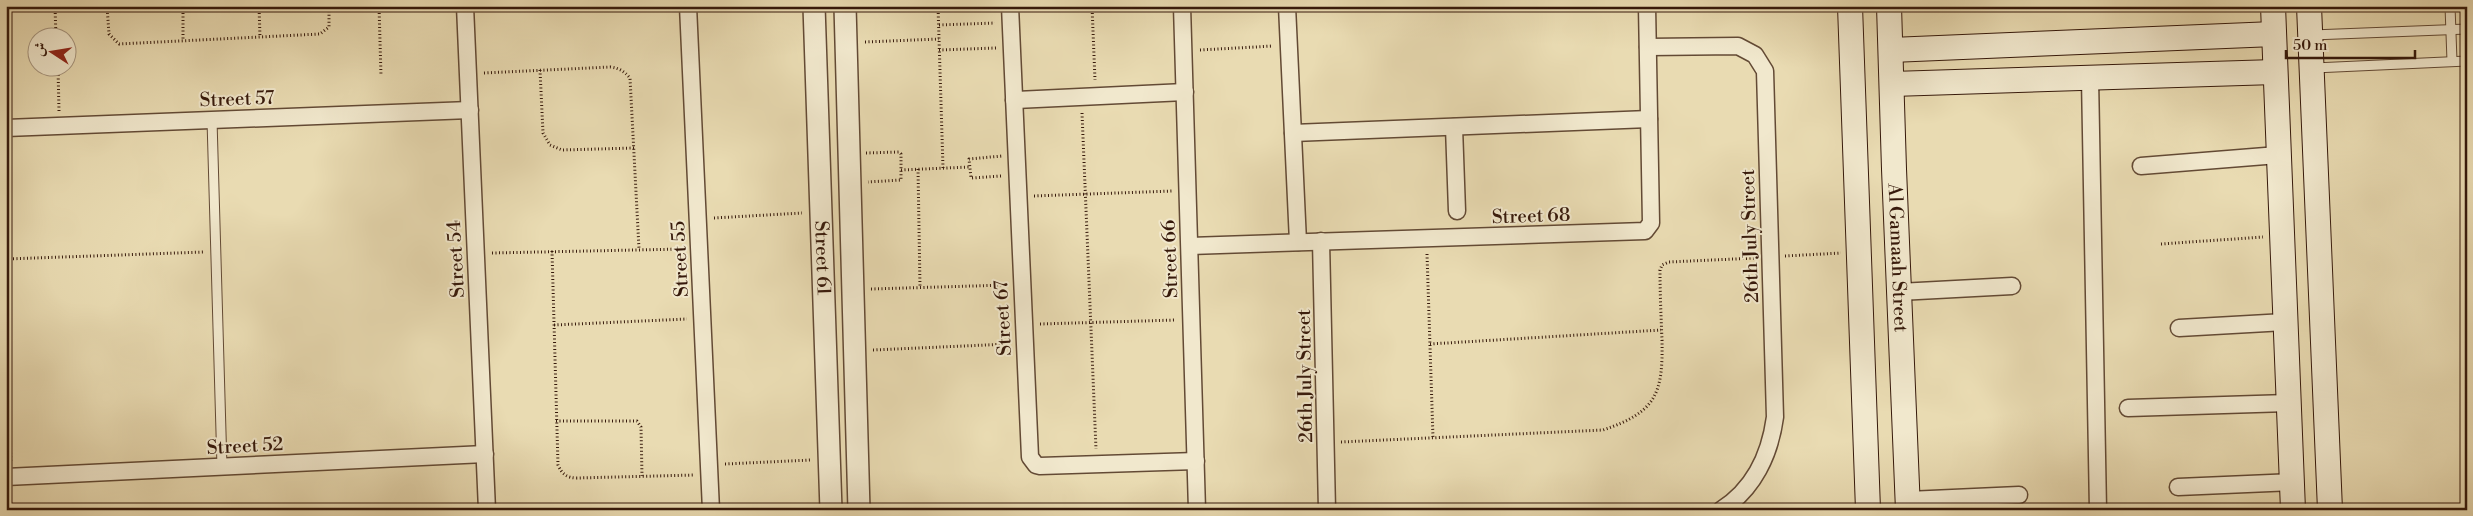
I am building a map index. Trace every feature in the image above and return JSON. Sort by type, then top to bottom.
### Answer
[{"type":"main road","name":"Al Gamaah Street","points":[[1850,6],[1868,510]]},
{"type":"main road","name":"Al Gamaah Street","points":[[1889,6],[1908,505]]},
{"type":"main road","points":[[2273,6],[2293,510]]},
{"type":"main road","points":[[2309,6],[2330,510]]},
{"type":"main road","points":[[1891,50],[2274,34]]},
{"type":"main road","points":[[1892,84],[2275,72]]},
{"type":"main road","points":[[1856,171],[1894,169]]},
{"type":"street","name":"Street 54","points":[[465,6],[487,510]]},
{"type":"street","name":"Street 55","points":[[688,6],[711,510]]},
{"type":"street","name":"Street 61","points":[[814,6],[831,510]]},
{"type":"street","name":"Street 61","points":[[845,6],[859,510]]},
{"type":"street","name":"Street 66","points":[[1182,6],[1197,510]]},
{"type":"street","points":[[1287,6],[1298,242]]},
{"type":"street","name":"Street 68","points":[[1190,246],[1645,231],[1651,223],[1647,6]]},
{"type":"street","name":"Street 67","points":[[1010,14],[1028,452],[1032,461],[1040,466],[1196,461]]},
{"type":"street","name":"26th July Street","points":[[1648,48],[1738,46],[1755,55],[1765,71],[1775,417],[1768,452],[1750,483],[1721,510]]},
{"type":"street","points":[[2090,78],[2098,510]]},
{"type":"street","points":[[1014,100],[1185,92]]},
{"type":"street","name":"Street 57","points":[[6,128],[470,110]]},
{"type":"street","points":[[1293,133],[1649,119]]},
{"type":"street","points":[[1454,127],[1457,211]]},
{"type":"street","points":[[2141,166],[2278,155]]},
{"type":"street","name":"26th July Street","points":[[1321,241],[1327,510]]},
{"type":"street","points":[[1899,292],[2012,286]]},
{"type":"street","points":[[2179,328],[2286,322]]},
{"type":"street","points":[[2128,408],[2289,403]]},
{"type":"street","name":"Street 52","points":[[9,477],[485,454]]},
{"type":"street","points":[[2178,487],[2292,482]]},
{"type":"street","points":[[1908,505],[2019,495]]},
{"type":"lane","points":[[2450,6],[2452,61]]},
{"type":"lane","points":[[2310,35],[2467,29]]},
{"type":"lane","points":[[2311,68],[2467,61]]},
{"type":"lane","points":[[212,120],[222,467]]},
{"type":"path","points":[[55,6],[56,28]]},
{"type":"path","points":[[107,6],[109,34],[116,42],[183,41],[324,33],[330,24],[329,6]]},
{"type":"path","points":[[182,6],[183,41]]},
{"type":"path","points":[[259,6],[260,37]]},
{"type":"path","points":[[379,6],[381,76]]},
{"type":"path","points":[[938,6],[943,168]]},
{"type":"path","points":[[1092,6],[1086,193],[1097,464]]},
{"type":"path","points":[[938,24],[1010,14]]},
{"type":"path","points":[[846,43],[939,39]]},
{"type":"path","points":[[1184,51],[1289,45]]},
{"type":"path","points":[[939,50],[1012,47]]},
{"type":"path","points":[[468,73],[610,67],[622,69],[626,73],[630,78],[640,249]]},
{"type":"path","points":[[540,70],[543,133],[550,145],[562,150],[634,148]]},
{"type":"path","points":[[58,78],[60,126]]},
{"type":"path","points":[[849,153],[900,152],[902,178],[899,181],[850,183]]},
{"type":"path","points":[[1016,156],[969,158],[969,167],[971,178],[1017,176]]},
{"type":"path","points":[[901,170],[969,167]]},
{"type":"path","points":[[918,170],[920,287]]},
{"type":"path","points":[[1018,196],[1188,190]]},
{"type":"path","points":[[698,219],[821,212]]},
{"type":"path","points":[[2161,244],[2281,235]]},
{"type":"path","points":[[1427,238],[1433,438]]},
{"type":"path","points":[[476,253],[699,248]]},
{"type":"path","points":[[6,250],[7,259],[216,252]]},
{"type":"path","points":[[552,251],[558,465],[565,475],[577,478],[642,476],[829,460]]},
{"type":"path","points":[[1326,443],[1603,430],[1620,424],[1639,414],[1658,390],[1662,367],[1660,270],[1664,263],[1859,252]]},
{"type":"path","points":[[853,289],[1021,284]]},
{"type":"path","points":[[554,325],[702,319]]},
{"type":"path","points":[[1023,325],[1192,320]]},
{"type":"path","points":[[1430,344],[1662,330]]},
{"type":"path","points":[[6,334],[9,477]]},
{"type":"path","points":[[854,351],[1024,344]]},
{"type":"path","points":[[556,421],[637,421],[641,427],[642,476]]}]
